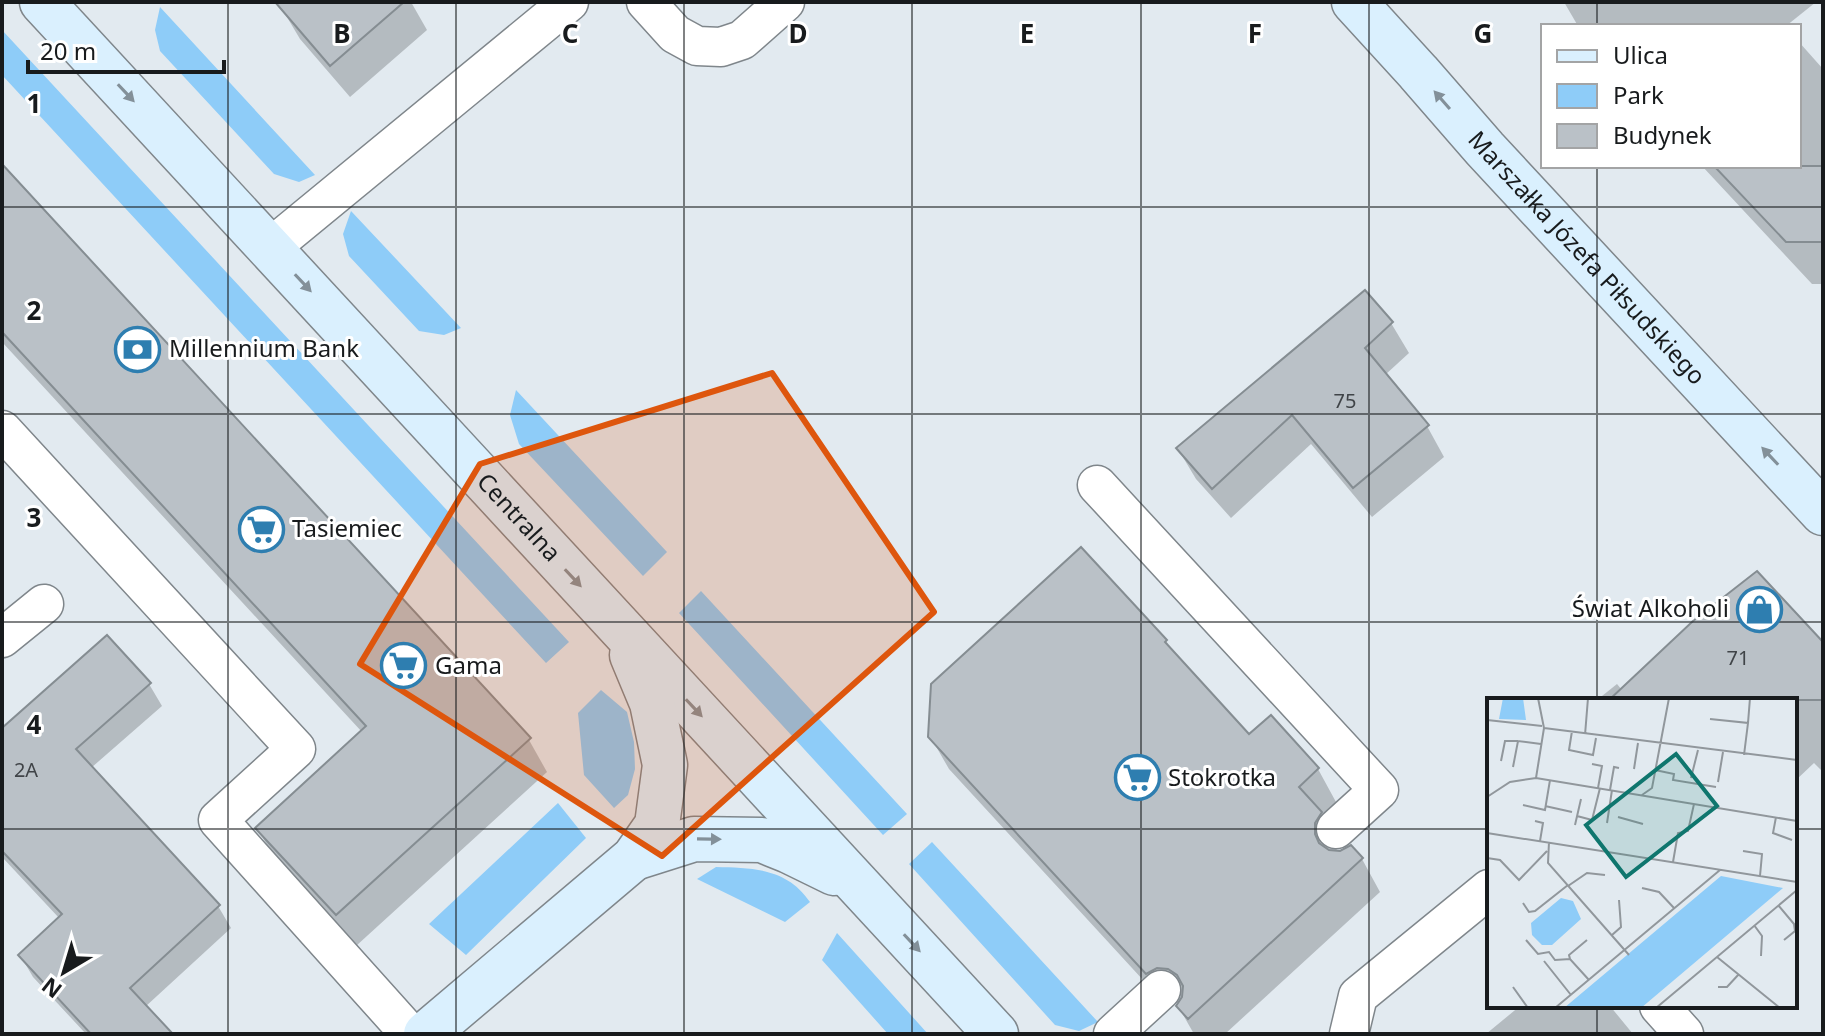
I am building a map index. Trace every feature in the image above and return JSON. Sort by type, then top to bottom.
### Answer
[{"type":"main road","name":"Centralna","points":[[42,2],[996,1034]]},
{"type":"main road","name":"Marszałka Józefa Piłsudskiego","points":[[1354,2],[1495,160],[1823,513]]},
{"type":"main road","points":[[426,1034],[634,858],[657,825],[665,765],[652,703],[621,631]]},
{"type":"main road","points":[[634,858],[694,839],[762,840],[860,886]]},
{"type":"lane","points":[[270,248],[569,2]]},
{"type":"lane","points":[[646,2],[675,34],[697,46],[721,47],[742,40],[785,2]]},
{"type":"lane","points":[[2,430],[296,749],[218,820],[410,1034]]},
{"type":"lane","points":[[1097,485],[1379,790],[1336,829]]},
{"type":"lane","points":[[2,638],[44,604]]},
{"type":"lane","points":[[1349,1034],[1358,996],[1487,891]]},
{"type":"lane","points":[[1113,1034],[1161,990]]},
{"type":"lane","points":[[1661,1008],[1684,1034]]},
{"type":"highlighted area","points":[[772,373],[934,612],[662,856],[360,664],[480,464]]},
{"type":"green space","points":[[160,7],[315,175],[299,182],[274,174],[160,51],[155,30]]},
{"type":"green space","points":[[2,30],[569,642],[546,663],[2,75]]},
{"type":"green space","points":[[351,211],[461,328],[444,335],[419,331],[349,256],[343,234]]},
{"type":"green space","points":[[516,390],[667,552],[643,576],[519,444],[510,415]]},
{"type":"green space","points":[[701,591],[907,814],[883,835],[679,613]]},
{"type":"green space","points":[[601,690],[627,712],[634,742],[635,769],[628,795],[614,808],[584,775],[578,713]]},
{"type":"green space","points":[[558,803],[586,838],[466,955],[429,924]]},
{"type":"green space","points":[[932,842],[1098,1022],[1079,1031],[1055,1025],[909,864]]},
{"type":"green space","points":[[716,867],[743,868],[780,876],[791,882],[810,902],[785,922],[697,879]]},
{"type":"green space","points":[[837,933],[928,1034],[888,1034],[822,960]]},
{"type":"building","points":[[275,2],[404,2],[330,66]]},
{"type":"building","name":"Tasiemiec","points":[[2,164],[531,738],[336,915],[255,828],[366,726],[2,332]]},
{"type":"building","points":[[1823,166],[1823,242],[1786,242],[1716,168]]},
{"type":"building","points":[[1365,290],[1393,322],[1365,348],[1429,425],[1353,488],[1292,415],[1212,489],[1176,448]]},
{"type":"building","name":"Stokrotka","points":[[1081,547],[1249,734],[1271,715],[1319,768],[1299,787],[1322,812],[1315,823],[1319,843],[1329,850],[1340,851],[1351,845],[1363,858],[1188,1019],[1176,1006],[1182,997],[1183,986],[1177,975],[1168,969],[1157,968],[1146,974],[928,737],[931,684]]},
{"type":"building","points":[[1757,571],[1823,642],[1823,700],[1611,698],[1693,621]]},
{"type":"building","points":[[107,635],[151,683],[76,749],[220,905],[130,988],[173,1034],[91,1034],[18,955],[62,914],[2,851],[2,728]]},
{"type":"place","name":"Millennium Bank","points":[[138,349]]},
{"type":"place","name":"Tasiemiec","points":[[261,529]]},
{"type":"place","name":"Świat Alkoholi","points":[[1760,609]]},
{"type":"place","name":"Gama","points":[[404,666]]},
{"type":"place","name":"Stokrotka","points":[[1137,778]]}]
